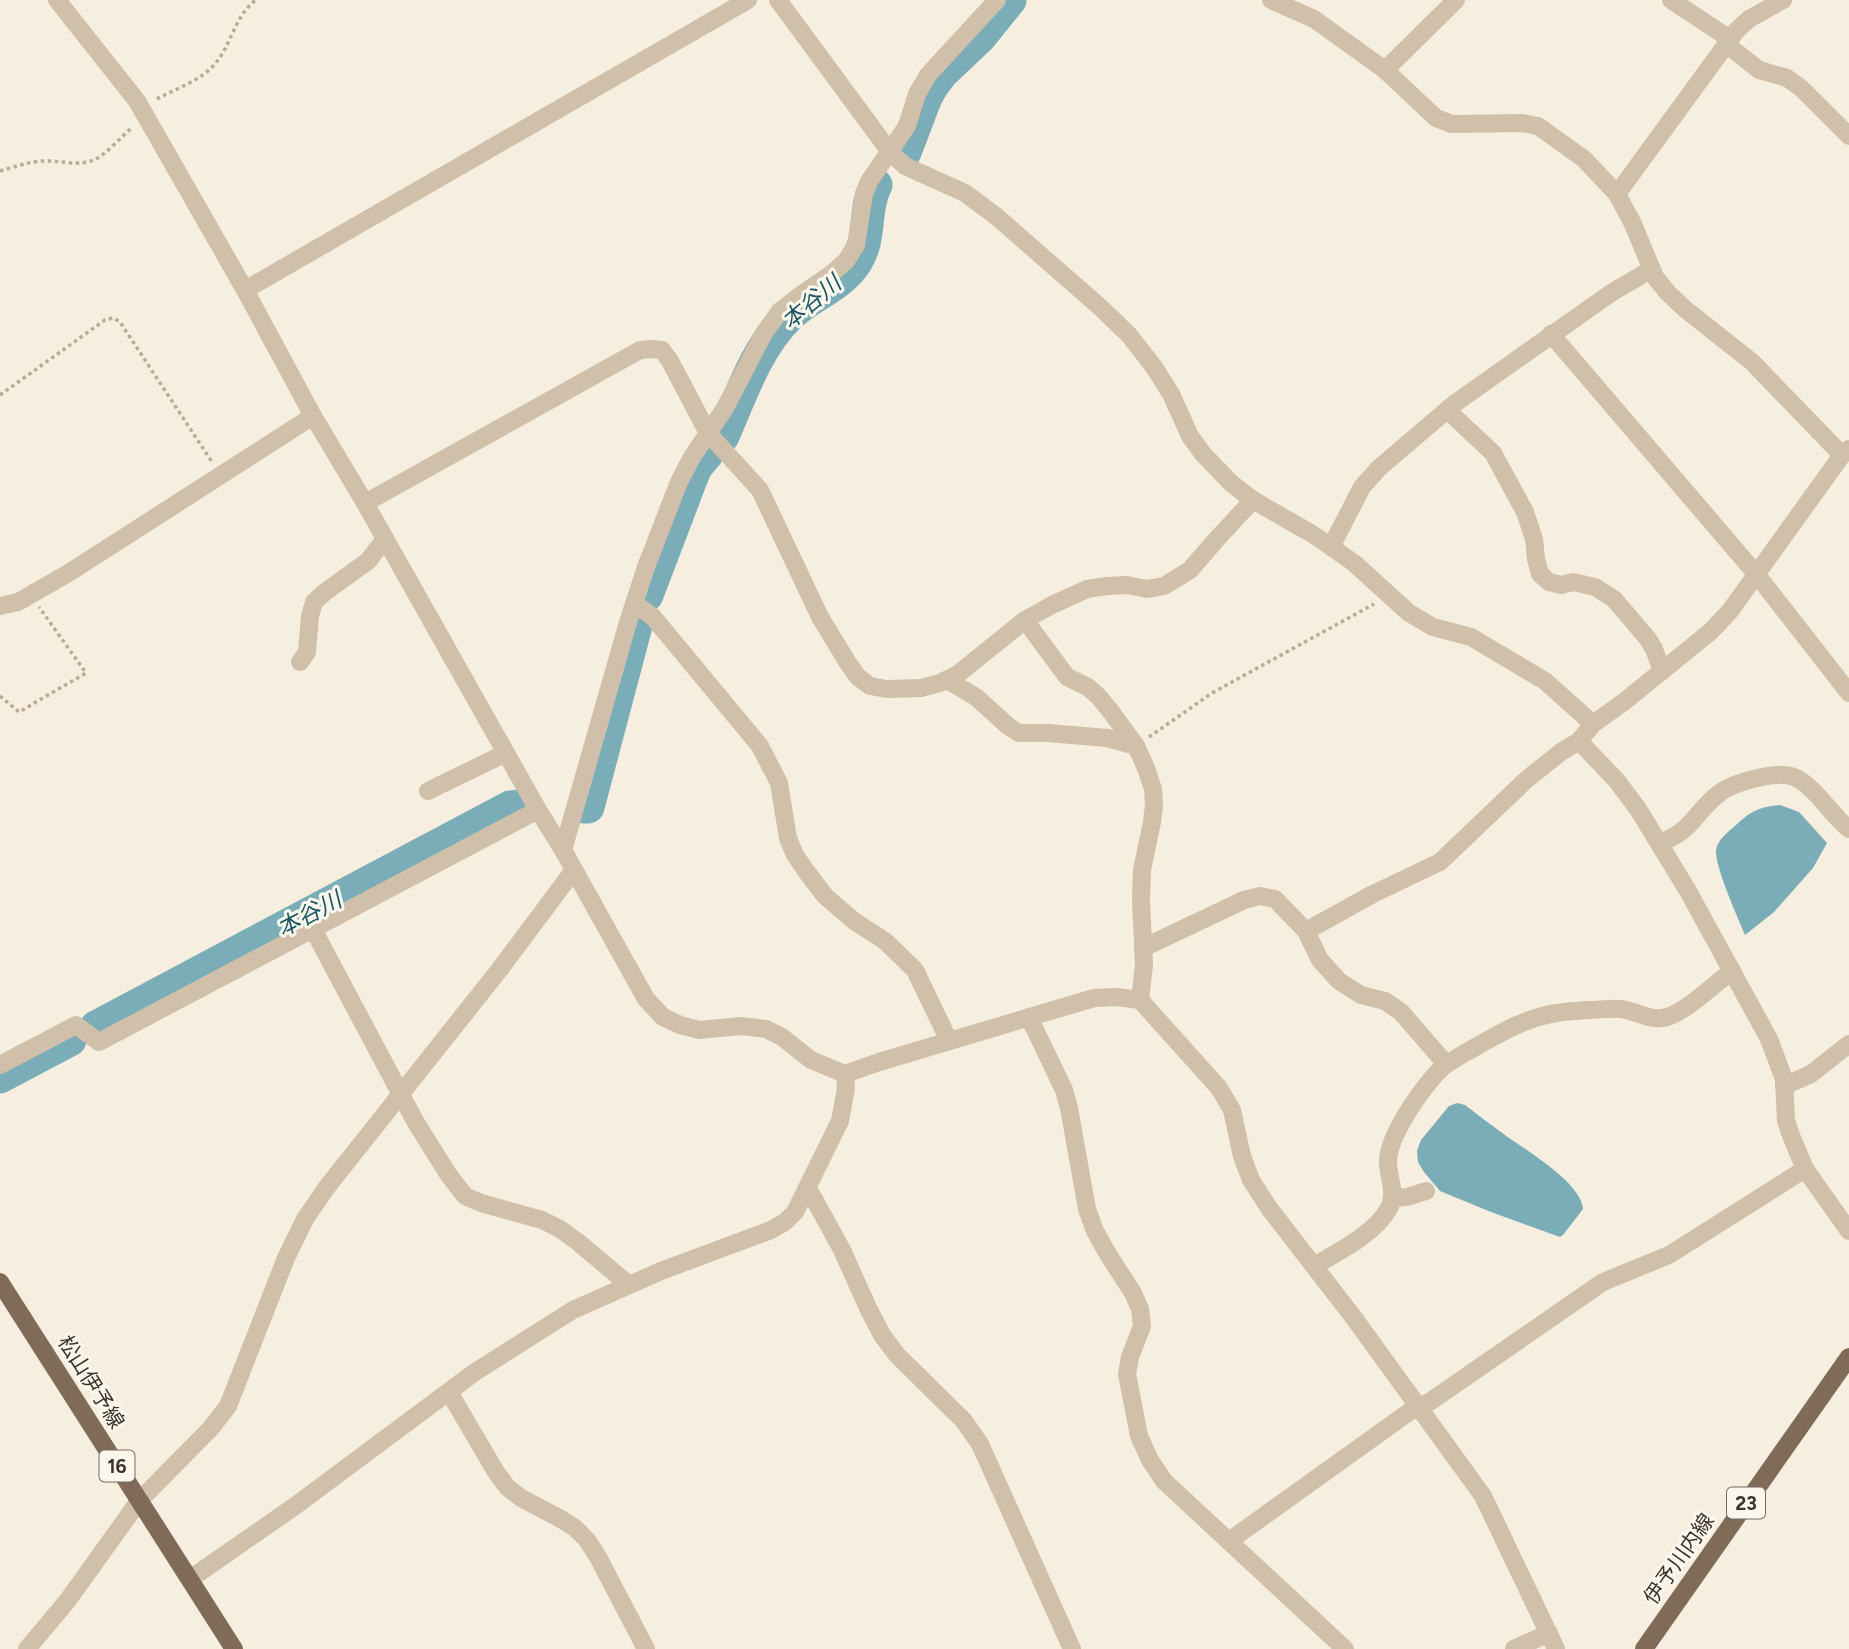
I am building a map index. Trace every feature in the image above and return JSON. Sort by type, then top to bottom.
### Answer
[{"type":"main road","name":"松山伊予線","points":[[0,1282],[234,1649]]},
{"type":"main road","name":"伊予川内線","points":[[1644,1649],[1849,1357]]},
{"type":"street","points":[[57,0],[144,112],[313,416],[386,539],[538,810],[564,850],[646,999],[663,1017],[699,1030],[741,1026],[766,1029],[782,1037],[811,1060],[845,1074],[1094,998],[1140,1000],[1219,1088],[1232,1110],[1242,1156],[1251,1180],[1269,1208],[1483,1496],[1552,1641],[1514,1649]]},
{"type":"street","points":[[245,290],[748,0]]},
{"type":"street","points":[[778,0],[890,152],[905,166],[965,194],[997,217],[1129,334],[1171,394],[1190,436],[1217,470],[1253,500],[1314,535],[1354,563],[1409,612],[1433,627],[1471,637],[1545,681],[1592,724]]},
{"type":"street","points":[[564,850],[634,603],[679,482],[724,408],[764,333],[797,296],[846,261],[856,245],[867,187],[908,126],[918,94],[928,75],[997,0]]},
{"type":"street","points":[[1271,0],[1314,19],[1385,70],[1436,118],[1452,124],[1522,123],[1538,126],[1584,159],[1618,194],[1655,277],[1668,293],[1752,362],[1846,452],[1730,611],[1710,632],[1625,701],[1592,724],[1579,741],[1526,780],[1440,862],[1373,894],[1306,931]]},
{"type":"street","points":[[1385,70],[1456,0]]},
{"type":"street","points":[[1671,0],[1728,42],[1759,70],[1787,78],[1801,88],[1849,136]]},
{"type":"street","points":[[1618,194],[1736,31],[1749,19],[1783,0]]},
{"type":"street","points":[[1331,547],[1362,487],[1379,468],[1447,410],[1552,334],[1628,282],[1652,269]]},
{"type":"street","points":[[1552,334],[1756,575],[1849,693]]},
{"type":"street","points":[[365,503],[640,350],[662,350],[708,433],[760,490],[820,617],[848,663],[858,677],[870,686],[887,689],[921,688],[947,680],[1025,620],[1087,589],[1127,585],[1147,589],[1164,586],[1190,570],[1253,500]]},
{"type":"street","points":[[1447,410],[1493,453],[1525,512],[1534,539],[1540,574],[1549,582],[1561,585],[1573,582],[1595,587],[1614,599],[1648,639],[1662,671]]},
{"type":"street","points":[[0,606],[18,602],[67,574],[313,416]]},
{"type":"street","points":[[300,662],[307,652],[314,602],[369,561],[386,539]]},
{"type":"street","points":[[634,603],[653,617],[760,746],[779,783],[788,838],[795,855],[825,896],[854,922],[885,941],[915,970],[949,1041]]},
{"type":"street","points":[[1025,620],[1067,677],[1088,687],[1099,697],[1136,746],[1153,789],[1154,805],[1142,870],[1144,965],[1140,1000]]},
{"type":"street","points":[[947,680],[975,697],[1019,733],[1107,738],[1136,746]]},
{"type":"street","points":[[1579,741],[1638,809],[1688,891],[1769,1039],[1784,1079],[1786,1121],[1805,1168],[1849,1231]]},
{"type":"street","points":[[428,792],[506,753]]},
{"type":"street","points":[[1660,844],[1675,838],[1687,828],[1716,796],[1727,788],[1749,779],[1774,774],[1794,777],[1849,830]]},
{"type":"street","points":[[0,1065],[76,1025],[99,1041],[538,810]]},
{"type":"street","points":[[27,1649],[68,1600],[139,1501],[211,1428],[228,1406],[286,1258],[305,1219],[327,1187],[500,969],[574,870]]},
{"type":"street","points":[[1143,948],[1244,900],[1260,896],[1275,899],[1306,931],[1320,960],[1339,981],[1361,995],[1385,1001],[1401,1012],[1446,1065]]},
{"type":"street","points":[[313,929],[415,1121],[464,1196],[542,1220],[560,1229],[629,1285]]},
{"type":"street","points":[[1314,1266],[1359,1238],[1387,1212],[1394,1198],[1387,1159],[1397,1129],[1426,1086],[1446,1065],[1517,1025],[1559,1012],[1622,1009],[1653,1019],[1667,1017],[1681,1010],[1732,971]]},
{"type":"street","points":[[1029,1017],[1064,1090],[1087,1209],[1095,1231],[1140,1309],[1142,1326],[1130,1357],[1127,1374],[1139,1436],[1150,1460],[1164,1481],[1345,1649]]},
{"type":"street","points":[[1784,1086],[1811,1074],[1849,1044]]},
{"type":"street","points":[[190,1579],[295,1506],[475,1372],[573,1310],[661,1271],[771,1230],[785,1222],[795,1212],[840,1121],[846,1088],[845,1074]]},
{"type":"street","points":[[1229,1541],[1409,1412],[1431,1401],[1603,1282],[1669,1255],[1805,1168]]},
{"type":"street","points":[[808,1188],[842,1250],[882,1335],[897,1355],[964,1421],[980,1444],[1072,1649]]},
{"type":"street","points":[[1394,1198],[1426,1191]]},
{"type":"street","points":[[449,1392],[507,1487],[521,1498],[561,1518],[587,1540],[646,1649]]},
{"type":"path","points":[[0,171],[45,160],[66,163],[93,161],[102,155],[144,112],[214,65],[238,20],[256,0]]},
{"type":"path","points":[[0,395],[106,320],[113,318],[120,322],[221,475]]},
{"type":"path","points":[[0,696],[19,712],[86,673],[31,595]]},
{"type":"path","points":[[1136,746],[1212,693],[1390,596]]},
{"type":"water","points":[[1780,805],[1799,812],[1827,843],[1813,868],[1774,912],[1745,935],[1719,868],[1717,847],[1726,833],[1751,813]]},
{"type":"water","points":[[1457,1103],[1465,1105],[1538,1158],[1573,1188],[1583,1209],[1563,1235],[1560,1237],[1440,1191],[1424,1172],[1418,1162],[1417,1151],[1421,1140],[1449,1106]]},
{"type":"waterway","name":"本谷川","points":[[905,152],[933,85],[980,37],[1010,0]]},
{"type":"waterway","name":"本谷川","points":[[723,436],[759,356],[778,327],[798,308],[842,278],[856,262],[864,243],[876,185]]},
{"type":"waterway","name":"本谷川","points":[[647,595],[696,467],[707,454]]},
{"type":"waterway","name":"本谷川","points":[[584,807],[588,807],[637,622]]},
{"type":"waterway","name":"本谷川","points":[[96,1027],[510,807],[523,806]]},
{"type":"waterway","name":"本谷川","points":[[0,1077],[70,1040]]}]
